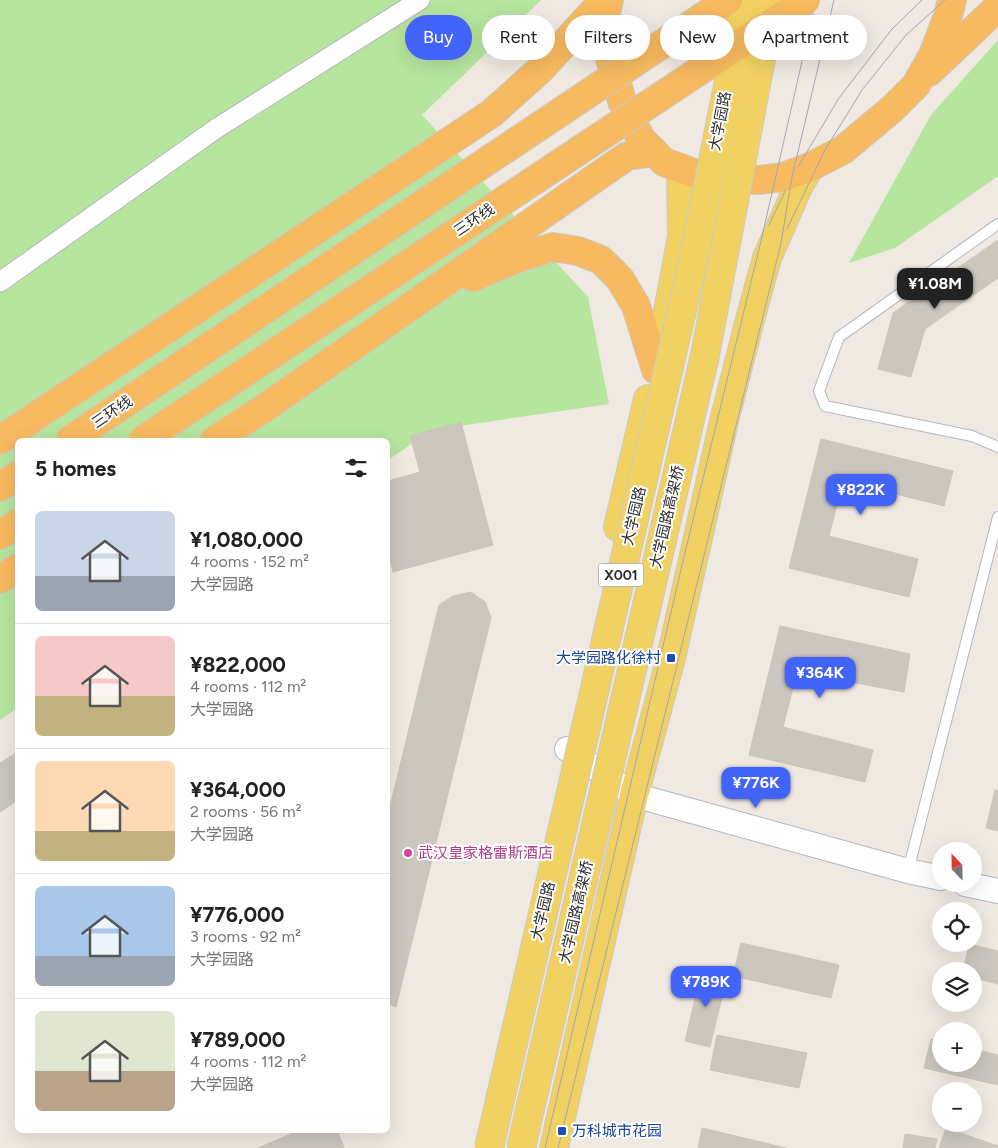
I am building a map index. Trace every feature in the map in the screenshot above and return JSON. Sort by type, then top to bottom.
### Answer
[{"type":"highway","points":[[0,440],[492,113],[541,69],[604,0]]},
{"type":"highway","points":[[609,0],[602,30],[622,100],[641,139],[664,162],[694,173],[720,179],[760,180],[783,176],[810,167],[843,150],[892,109],[998,7]]},
{"type":"highway","name":"三环线","points":[[73,438],[728,0]]},
{"type":"highway","name":"三环线","points":[[146,438],[806,0]]},
{"type":"highway","points":[[916,85],[933,55],[952,0]]},
{"type":"highway","points":[[218,438],[263,409],[627,156],[654,152]]},
{"type":"highway","points":[[423,298],[513,260],[553,247],[578,251],[601,260],[620,279],[636,306],[656,370]]},
{"type":"highway","points":[[0,487],[15,477]]},
{"type":"highway","points":[[0,535],[15,525]]},
{"type":"highway","points":[[0,579],[15,570]]},
{"type":"main road","name":"大学园路","points":[[489,1148],[690,276],[745,0]]},
{"type":"main road","name":"大学园路高架桥","points":[[522,1148],[705,355],[772,0]]},
{"type":"main road","points":[[554,1148],[634,795],[670,658],[725,417],[757,294],[767,258],[799,185],[810,167]]},
{"type":"main road","name":"大学园路","points":[[477,1148],[504,1037],[567,749],[636,449],[656,370],[682,237],[681,168]]},
{"type":"street","points":[[0,282],[217,128],[420,0]]},
{"type":"street","points":[[567,749],[634,795],[932,876]]},
{"type":"street","points":[[982,888],[998,891]]},
{"type":"lane","points":[[998,224],[839,337],[819,391],[825,406],[972,436],[998,447]]},
{"type":"lane","points":[[908,871],[998,517]]},
{"type":"lane","points":[[988,555],[998,549]]},
{"type":"green space","points":[[0,0],[541,0],[525,15],[482,15],[482,57],[422,115],[588,297],[609,404],[432,430],[390,459],[390,438],[15,438],[15,709],[0,720]]},
{"type":"green space","points":[[998,40],[998,176],[895,248],[849,263],[931,115]]},
{"type":"building","points":[[998,240],[998,278],[925,329],[911,377],[878,369],[893,313]]},
{"type":"building","points":[[461,422],[493,545],[393,572],[390,560],[390,480],[420,472],[410,436]]},
{"type":"building","points":[[821,439],[953,471],[944,506],[843,481],[829,536],[918,559],[909,597],[789,568]]},
{"type":"building","points":[[471,592],[485,602],[491,618],[396,1007],[390,1005],[390,807],[439,605],[453,596]]},
{"type":"building","points":[[780,626],[910,654],[904,692],[797,672],[783,727],[873,750],[865,782],[749,755]]},
{"type":"building","points":[[15,754],[15,802],[0,812],[0,763]]},
{"type":"building","points":[[995,790],[998,791],[998,831],[986,828]]},
{"type":"building","points":[[741,943],[839,965],[831,998],[733,976]]},
{"type":"building","points":[[982,947],[998,951],[998,984],[982,980],[982,962],[965,962],[967,952],[982,952]]},
{"type":"building","points":[[702,970],[727,976],[710,1047],[685,1041]]},
{"type":"building","points":[[717,1035],[807,1053],[799,1088],[710,1070]]},
{"type":"building","points":[[931,1039],[932,1039],[932,1070],[924,1068]]},
{"type":"building","points":[[982,1051],[998,1055],[998,1085],[941,1072],[982,1072]]},
{"type":"building","points":[[702,1128],[786,1148],[698,1148]]},
{"type":"building","points":[[945,1132],[958,1132],[998,1146],[998,1148],[939,1148]]},
{"type":"building","points":[[293,1133],[338,1133],[344,1148],[258,1148]]},
{"type":"building","points":[[905,1134],[937,1139],[935,1148],[903,1148]]},
{"type":"tram line","points":[[545,1148],[688,540],[761,241],[816,0]]},
{"type":"tram line","points":[[558,1148],[781,243],[792,177],[834,0]]},
{"type":"tram line","points":[[798,167],[839,98],[892,29],[922,0]]},
{"type":"tram line","points":[[787,229],[825,150],[862,90],[906,35],[945,0]]},
{"type":"tram line","points":[[769,225],[786,189]]},
{"type":"place","name":"大学园路化徐村","points":[[671,658]]},
{"type":"place","name":"武汉皇家格雷斯酒店","points":[[408,853]]},
{"type":"place","name":"万科城市花园","points":[[562,1131]]}]
